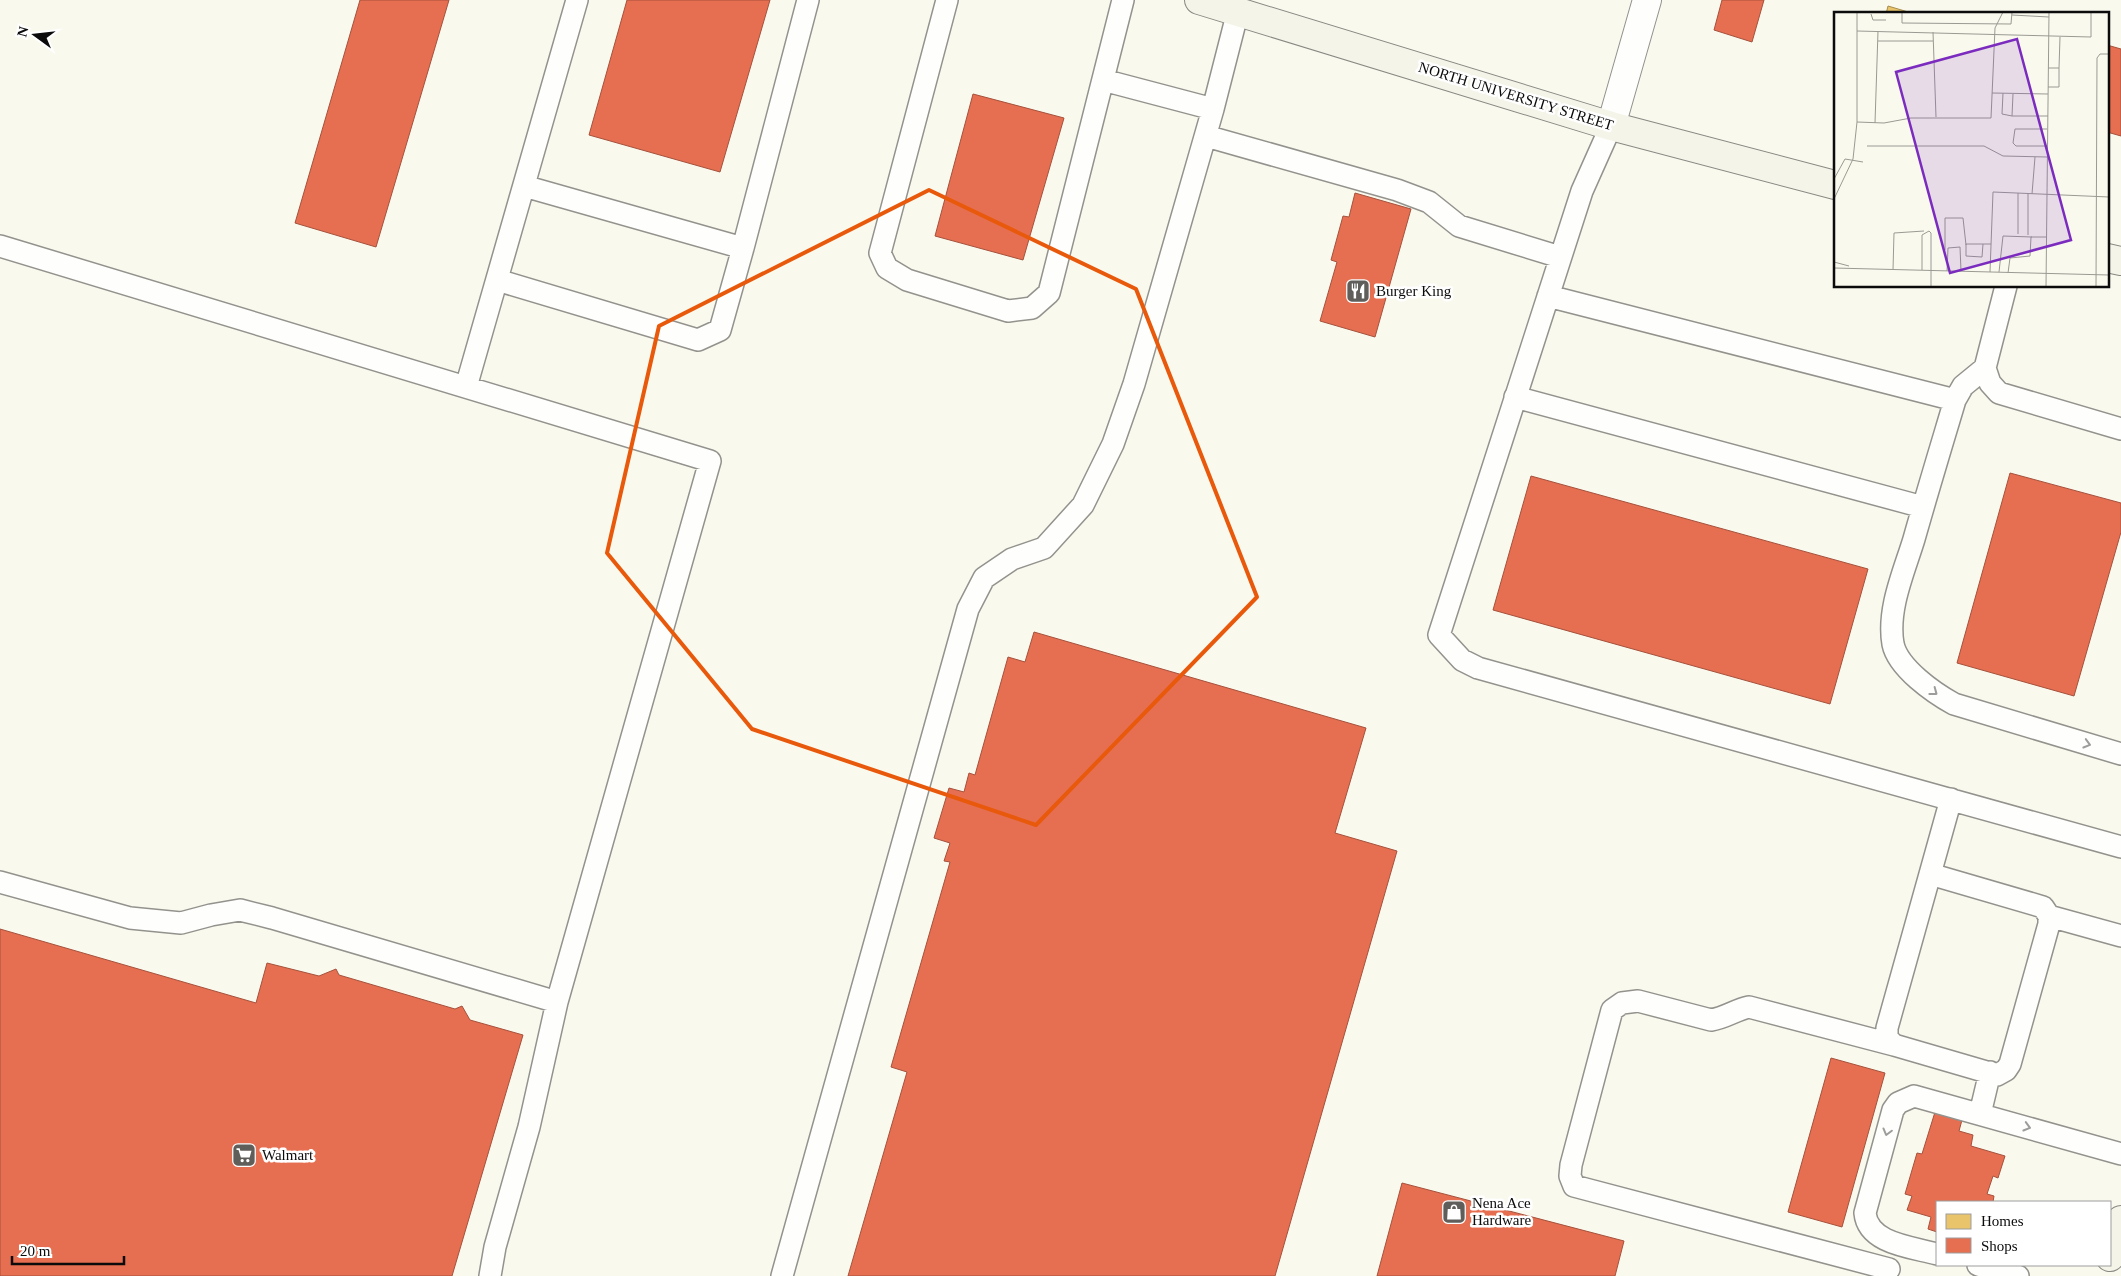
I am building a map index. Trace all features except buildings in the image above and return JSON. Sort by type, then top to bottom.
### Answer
[{"type":"main road","name":"NORTH UNIVERSITY STREET","points":[[1198,0],[1610,126],[1834,185]]},
{"type":"main road","points":[[2108,258],[2121,261]]},
{"type":"main road","points":[[2111,1254],[2121,1220]]},
{"type":"street","points":[[1610,126],[1647,0]]},
{"type":"lane","points":[[466,387],[577,0]]},
{"type":"lane","points":[[497,280],[698,340],[720,330],[808,0]]},
{"type":"lane","points":[[947,0],[880,253],[887,268],[907,280],[1008,311],[1032,308],[1048,293],[1122,0]]},
{"type":"lane","points":[[782,1276],[968,609],[984,578],[1012,559],[1044,548],[1083,505],[1113,444],[1134,384],[1206,136],[1238,11]]},
{"type":"lane","points":[[1103,80],[1213,109]]},
{"type":"lane","points":[[1610,126],[1582,191],[1439,635],[1462,660],[1478,668],[2121,847]]},
{"type":"lane","points":[[1206,136],[1398,190],[1429,202],[1459,226],[1560,257]]},
{"type":"lane","points":[[524,186],[743,248]]},
{"type":"lane","points":[[0,246],[710,460],[558,1002],[529,1127],[495,1247],[490,1276]]},
{"type":"lane","points":[[2005,288],[1985,368],[1990,383],[1999,393],[2121,429]]},
{"type":"lane","points":[[1548,296],[1955,400]]},
{"type":"lane","points":[[1985,368],[1963,386],[1955,400],[1894,607],[1893,644],[1899,658],[1936,694],[1954,704],[2121,754]]},
{"type":"lane","points":[[1515,397],[1923,507]]},
{"type":"lane","points":[[1894,1045],[1887,1038],[1887,1028],[1950,799]]},
{"type":"lane","points":[[1893,1273],[1574,1186],[1570,1176],[1571,1165],[1612,1010],[1622,1003],[1638,1001],[1711,1020],[1722,1018],[1736,1009],[1748,1007],[1894,1045],[1997,1075],[2006,1070],[2010,1064],[2050,924],[2049,916],[2044,907],[1930,874]]},
{"type":"lane","points":[[0,882],[130,918],[181,923],[211,914],[240,910],[558,1002]]},
{"type":"lane","points":[[2049,916],[2121,936]]},
{"type":"lane","points":[[1980,1114],[1990,1072]]},
{"type":"lane","points":[[1936,1254],[1880,1238],[1871,1230],[1866,1222],[1865,1213],[1893,1110],[1898,1103],[1914,1096],[2121,1154]]},
{"type":"lane","points":[[1880,1238],[1881,1258],[1893,1273]]},
{"type":"lane","points":[[1982,1266],[2018,1276]]},
{"type":"highlighted area","points":[[929,190],[1136,289],[1257,597],[1036,825],[752,729],[607,553],[659,326]]},
{"type":"place","name":"Burger King","points":[[1358,291]]},
{"type":"place","name":"Walmart","points":[[244,1155]]},
{"type":"place","name":"Nena Ace Hardware","points":[[1454,1212]]}]
